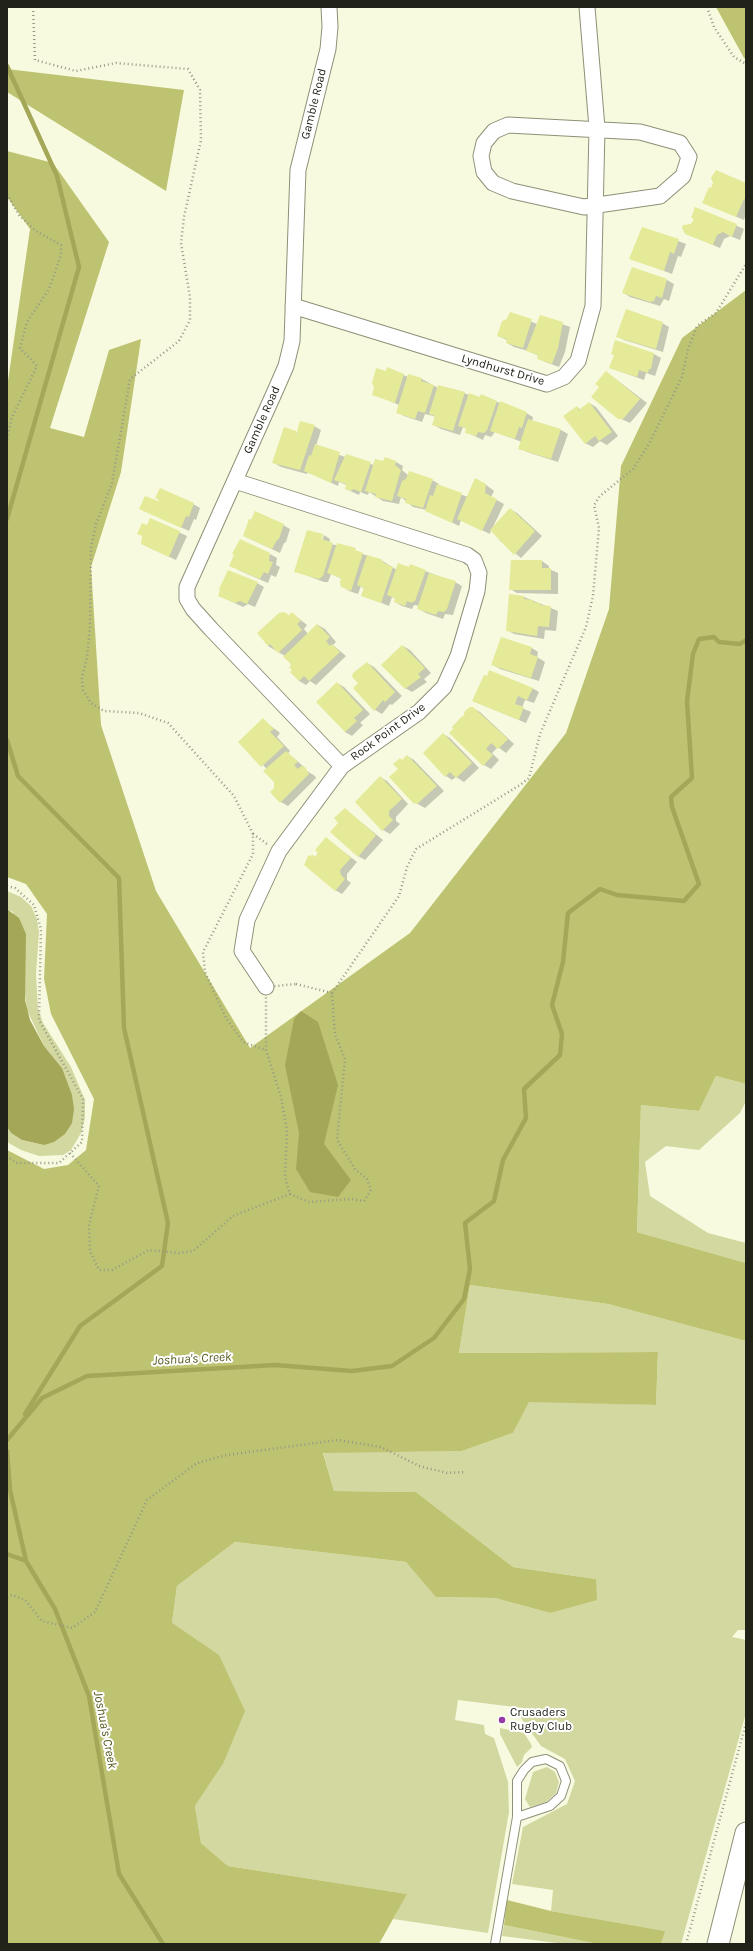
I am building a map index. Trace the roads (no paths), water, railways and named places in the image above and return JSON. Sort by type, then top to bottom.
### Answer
[{"type":"main road","points":[[718,1944],[746,1833]]},
{"type":"street","name":"Gamble Road","points":[[329,7],[330,27],[328,49],[298,170],[292,341],[286,366],[187,587],[187,599],[193,609],[211,629],[342,766]]},
{"type":"street","name":"Lyndhurst Drive","points":[[293,306],[547,384],[564,377],[578,361],[593,306],[597,128],[587,7]]},
{"type":"street","points":[[508,125],[597,128],[640,132],[680,143],[688,157],[683,176],[660,196],[596,204],[584,207],[512,191],[493,183],[484,172],[481,156],[484,143],[494,131],[508,125]]},
{"type":"street","name":"Rock Point Drive","points":[[235,480],[466,555],[474,560],[479,573],[477,591],[458,656],[444,687],[419,712],[342,766],[279,851],[247,920],[242,951],[266,987]]},
{"type":"lane","points":[[495,1944],[517,1817],[517,1781],[524,1770],[532,1762],[546,1759],[560,1766],[566,1781],[561,1796],[550,1806],[517,1817]]},
{"type":"waterway","points":[[7,66],[57,176],[79,267],[7,519]]},
{"type":"waterway","points":[[7,1440],[42,1398],[87,1376],[275,1365],[352,1371],[392,1366],[434,1338],[464,1299],[470,1269],[465,1223],[494,1201],[503,1160],[526,1118],[524,1089],[560,1055],[562,1034],[552,1005],[563,962],[568,913],[600,889],[617,895],[684,901],[699,884],[672,807],[671,797],[692,778],[687,701],[693,654],[699,639],[714,637],[719,642],[740,644],[746,640]]},
{"type":"waterway","points":[[7,740],[18,776],[119,878],[124,1028],[168,1223],[162,1266],[80,1326],[25,1414]]},
{"type":"waterway","name":"Joshua's Creek","points":[[7,1451],[10,1490],[26,1561],[55,1609],[89,1696],[119,1874],[163,1944]]},
{"type":"waterway","points":[[7,1554],[26,1561]]},
{"type":"place","name":"Crusaders Rugby Club","points":[[502,1720]]}]
